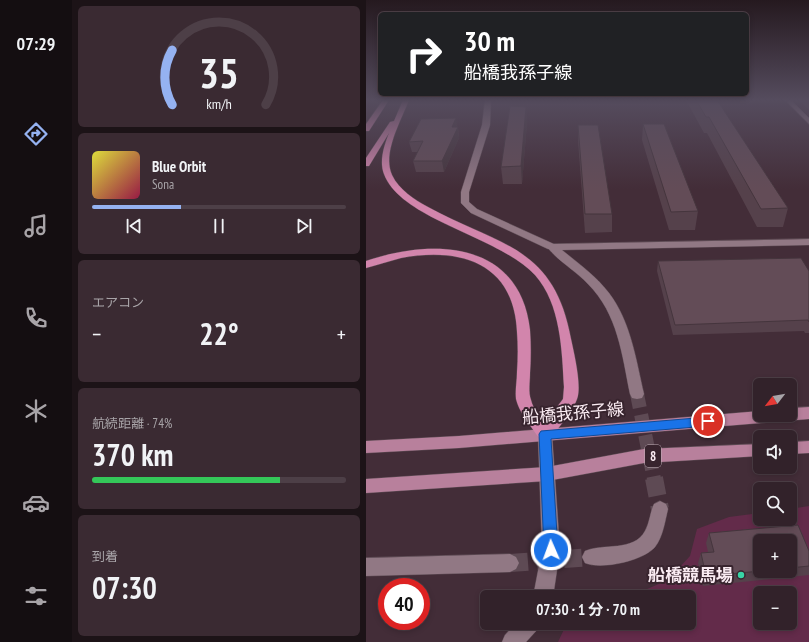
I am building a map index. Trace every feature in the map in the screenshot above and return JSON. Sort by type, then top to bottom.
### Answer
[{"type":"highway","points":[[366,164],[387,130]]},
{"type":"highway","points":[[366,266],[398,256],[424,252],[448,253],[470,258],[488,265],[505,276],[514,288],[520,304],[524,346],[523,400],[545,434],[571,397],[564,321],[550,286],[535,267],[512,250],[426,210],[408,199],[395,186],[388,174],[385,162],[395,130]]},
{"type":"main road","points":[[797,414],[809,413]]},
{"type":"main road","name":"船橋我孫子線","points":[[366,447],[753,417]]},
{"type":"main road","points":[[797,448],[809,447]]},
{"type":"main road","name":"8","points":[[366,486],[547,474],[644,456],[753,450]]},
{"type":"street","points":[[484,130],[465,192],[465,203],[474,211],[552,247],[592,283],[610,304],[619,320],[637,394]]},
{"type":"street","points":[[552,247],[809,242]]},
{"type":"street","points":[[544,590],[551,550],[545,434]]},
{"type":"street","points":[[591,558],[620,555],[640,548],[653,535],[660,509]]},
{"type":"street","points":[[366,567],[510,563]]},
{"type":"street","points":[[512,642],[523,630]]},
{"type":"shaded area","name":"船橋競馬場","points":[[809,506],[809,642],[558,642],[564,630],[696,630],[696,590],[645,590],[668,580],[690,556],[697,529],[729,517],[753,514],[753,526],[797,526],[797,508]]},
{"type":"building","points":[[415,130],[457,130],[442,161],[413,161],[423,141],[409,142]]},
{"type":"building","points":[[506,130],[524,130],[521,166],[501,167]]},
{"type":"building","points":[[578,130],[599,130],[612,214],[585,214]]},
{"type":"building","points":[[645,130],[666,130],[698,211],[671,212]]},
{"type":"building","points":[[716,130],[737,130],[788,208],[761,209]]},
{"type":"building","points":[[801,258],[809,271],[809,322],[808,320],[675,325],[658,261]]},
{"type":"building","points":[[797,525],[809,551],[809,566],[797,567],[797,534],[753,534],[753,572],[706,576],[701,553],[714,552],[709,533]]},
{"type":"tunnel","points":[[637,394],[654,479]]},
{"type":"tunnel","points":[[654,478],[660,509]]},
{"type":"tunnel","points":[[510,563],[591,557]]},
{"type":"place","name":"船橋競馬場","points":[[741,575]]},
{"type":"route","points":[[551,550],[545,434],[708,421]]}]
